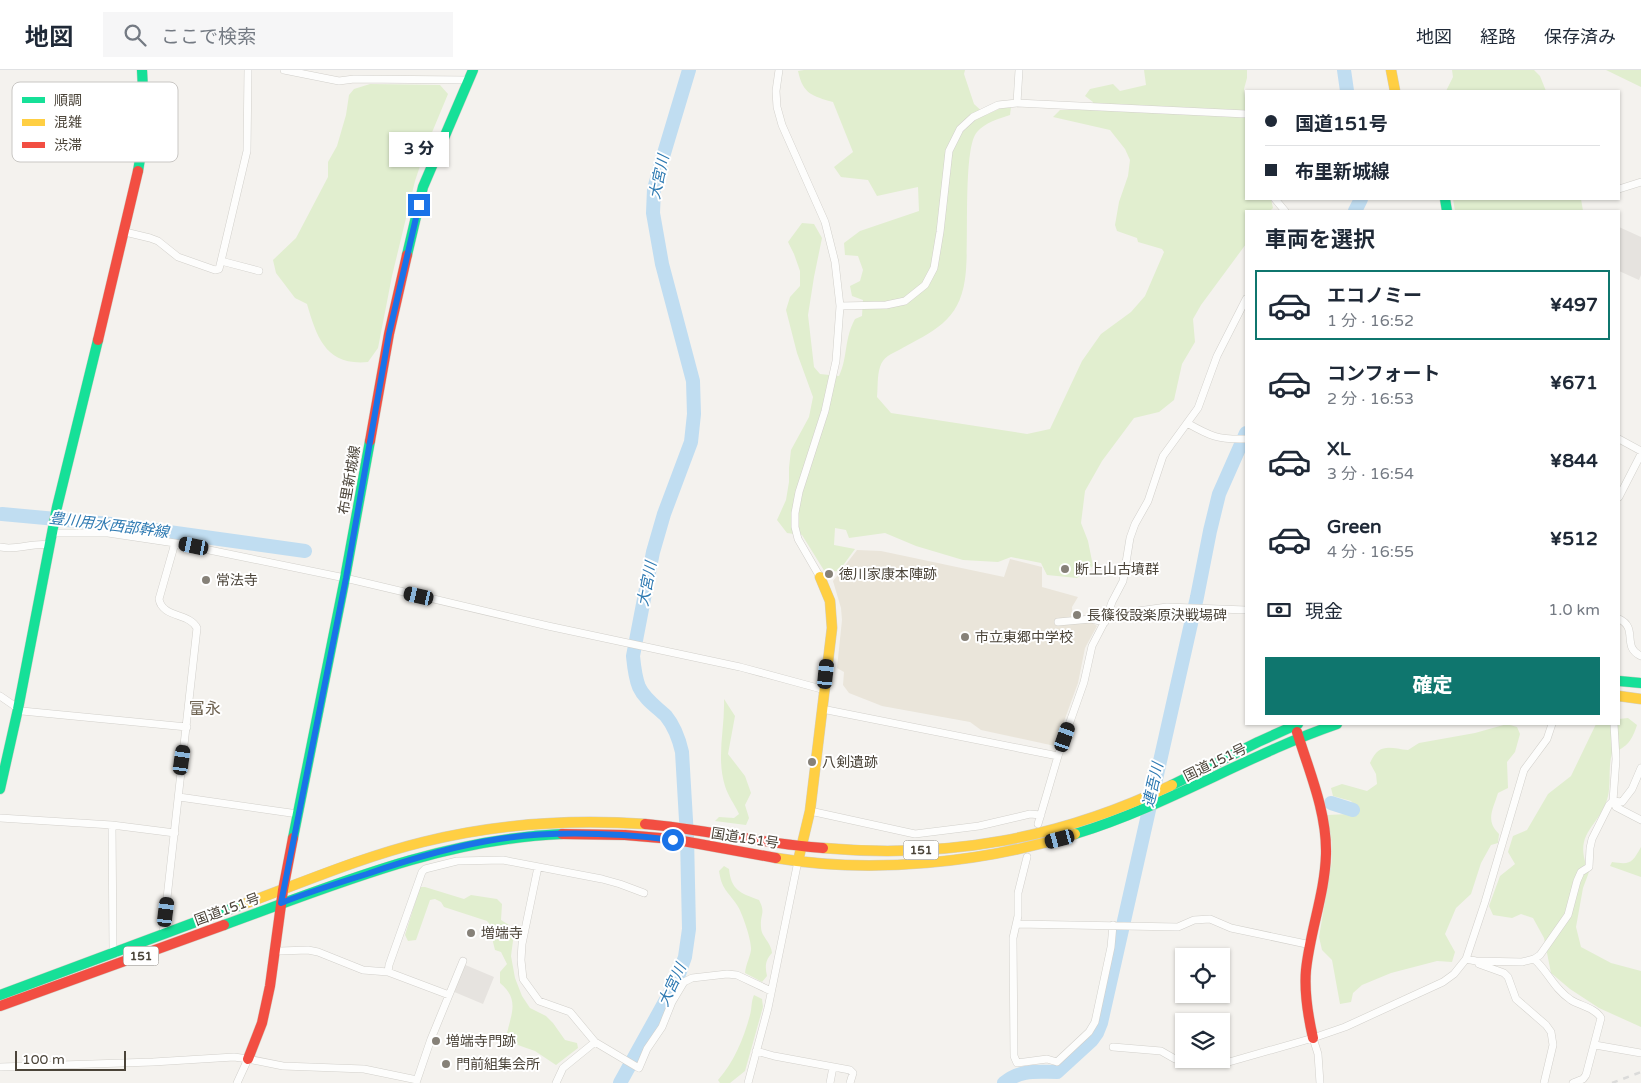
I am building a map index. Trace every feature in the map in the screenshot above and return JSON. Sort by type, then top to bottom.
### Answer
[{"type":"main road","name":"布里新城線","points":[[248,1058],[262,1023],[270,986],[283,890],[346,578],[389,334],[423,187],[473,70]]},
{"type":"main road","points":[[1391,70],[1395,90]]},
{"type":"main road","points":[[0,789],[18,709],[52,528],[125,232],[140,162]]},
{"type":"main road","points":[[798,861],[810,811],[833,613],[828,592],[820,577]]},
{"type":"main road","points":[[1620,681],[1641,683]]},
{"type":"main road","points":[[1620,696],[1641,699]]},
{"type":"main road","name":"国道151号","points":[[0,995],[371,857],[409,845],[466,833],[577,822],[674,827],[801,846],[849,850],[915,850],[976,846],[1012,840],[1070,826],[1140,800],[1294,725]]},
{"type":"main road","points":[[1296,725],[1322,818],[1326,852],[1324,880],[1306,970],[1306,993],[1314,1038]]},
{"type":"main road","name":"国道151号","points":[[0,1006],[307,892],[442,850],[500,839],[603,833],[673,840],[819,863],[899,865],[951,860],[1046,843],[1138,813],[1299,738],[1334,725]]},
{"type":"street","points":[[125,232],[158,241],[178,257],[215,270],[219,269],[247,151],[248,70]]},
{"type":"street","points":[[284,70],[339,81],[354,79],[468,80]]},
{"type":"street","points":[[779,70],[776,91],[777,107],[782,125],[828,232],[835,262],[840,306],[836,361],[827,403],[799,492],[795,512],[795,527],[798,539],[820,577]]},
{"type":"street","points":[[1017,103],[1019,70]]},
{"type":"street","points":[[840,306],[886,305],[905,301],[924,285],[934,268],[949,151],[960,129],[973,117],[998,105],[1017,103],[1245,114]]},
{"type":"street","points":[[1620,189],[1641,182]]},
{"type":"street","points":[[1276,200],[1284,210]]},
{"type":"street","points":[[221,261],[259,271]]},
{"type":"street","points":[[1038,824],[1058,756],[1084,682],[1092,646],[1123,581],[1130,538],[1148,502],[1163,456],[1203,397],[1217,356],[1245,301]]},
{"type":"street","points":[[1187,422],[1208,435],[1219,439],[1243,439]]},
{"type":"street","points":[[1620,440],[1641,452],[1620,495]]},
{"type":"street","points":[[52,528],[175,542],[346,578],[628,644],[740,667],[824,690]]},
{"type":"street","points":[[163,934],[197,628],[192,622],[163,608],[159,599],[175,542]]},
{"type":"street","points":[[0,547],[8,549],[38,544],[49,545]]},
{"type":"street","points":[[1109,613],[1116,614],[1167,607],[1245,610]]},
{"type":"street","points":[[1058,622],[1091,619],[1105,622]]},
{"type":"street","points":[[1620,619],[1627,624],[1631,632],[1630,644],[1632,650],[1641,656]]},
{"type":"street","points":[[0,696],[22,711],[187,727]]},
{"type":"street","points":[[822,709],[1058,756]]},
{"type":"street","points":[[1113,1047],[1161,1051],[1175,1059],[1190,1062],[1229,1062],[1314,1038],[1378,1013],[1443,982],[1454,974],[1466,959],[1524,770],[1547,739],[1552,725]]},
{"type":"street","points":[[1614,725],[1616,759],[1613,801],[1616,806],[1641,820]]},
{"type":"street","points":[[1466,959],[1522,962],[1534,959],[1545,949],[1568,915],[1577,881],[1581,872],[1589,867],[1592,839],[1609,804],[1613,801],[1622,802],[1632,789],[1641,768]]},
{"type":"street","points":[[179,797],[298,814]]},
{"type":"street","points":[[810,811],[915,834],[979,826],[1030,814],[1041,815]]},
{"type":"street","points":[[0,818],[112,825],[175,833]]},
{"type":"street","points":[[112,825],[113,949],[117,953]]},
{"type":"street","points":[[1027,857],[1018,893],[1017,924],[1012,938],[1014,1056],[1017,1063],[1047,1059],[1057,1062],[1089,1032],[1094,1022],[1100,998],[1114,925]]},
{"type":"street","points":[[388,972],[422,872],[425,869],[457,862],[503,860],[602,879],[644,893]]},
{"type":"street","points":[[748,1083],[771,991],[798,861]]},
{"type":"street","points":[[538,867],[522,944],[523,979],[539,1001],[570,1012],[595,1042],[637,1067],[639,1068],[647,1049],[662,1026],[672,1002],[684,982],[692,978],[727,974],[737,975],[771,991]]},
{"type":"street","points":[[1017,924],[1178,927],[1194,920],[1210,919],[1231,928],[1311,945]]},
{"type":"street","points":[[274,949],[280,951],[308,950],[318,952],[363,970],[388,972],[449,996]]},
{"type":"street","points":[[1534,959],[1560,990],[1571,999],[1599,1014],[1602,1018],[1586,1075],[1583,1079],[1573,1083]]},
{"type":"street","points":[[0,1067],[153,1062],[234,1057],[248,1058],[283,1066],[364,1069],[416,1082],[463,961]]},
{"type":"street","points":[[1476,961],[1504,973],[1516,999],[1546,1025],[1551,1032],[1553,1045],[1544,1083]]},
{"type":"street","points":[[1314,1038],[1318,1054],[1320,1083]]},
{"type":"street","points":[[556,1083],[564,1068],[595,1042]]},
{"type":"street","points":[[1595,1044],[1641,1053]]},
{"type":"street","points":[[756,1051],[850,1070],[853,1073],[850,1083]]},
{"type":"street","points":[[236,1083],[248,1058]]},
{"type":"street","points":[[830,1083],[834,1067]]},
{"type":"shaded area","points":[[1620,227],[1641,237],[1641,275],[1639,280],[1620,271]]},
{"type":"shaded area","name":"市立東郷中学校","points":[[857,550],[881,551],[1004,577],[1010,559],[1042,567],[1042,587],[1078,597],[1072,607],[1073,622],[1090,621],[1097,626],[1085,648],[1078,683],[1055,746],[981,730],[970,722],[882,706],[849,693],[843,685],[844,672],[837,668],[842,620],[841,608],[833,581]]},
{"type":"shaded area","name":"増端寺","points":[[463,964],[494,977],[483,1004],[452,991]]},
{"type":"green space","points":[[965,70],[964,74],[974,104],[986,115],[1001,108],[1011,107],[1010,115],[984,126],[977,132],[972,142],[968,178],[965,279],[957,306],[942,324],[933,331],[885,358],[878,374],[877,397],[891,413],[1027,434],[1050,429],[1082,361],[1101,334],[1131,312],[1145,296],[1164,252],[1162,249],[1138,242],[1137,238],[1117,231],[1115,225],[1119,202],[1128,176],[1130,160],[1125,149],[1110,130],[1053,117],[1060,110],[1091,110],[1093,102],[1085,96],[1090,89],[1113,84],[1120,91],[1146,85],[1144,70],[1247,70],[1244,89],[1245,200],[1271,200],[1273,208],[1271,210],[1245,210],[1245,245],[1201,305],[1193,319],[1195,342],[1182,364],[1174,400],[1159,412],[1134,418],[1102,461],[1085,491],[1081,523],[1088,541],[1093,566],[1077,578],[1047,575],[1041,563],[1011,557],[998,562],[963,560],[916,546],[885,533],[849,538],[846,530],[835,528],[834,545],[855,549],[839,571],[825,572],[802,535],[787,533],[777,520],[786,500],[791,450],[809,417],[813,397],[797,353],[786,310],[790,297],[800,286],[800,271],[788,242],[802,223],[814,224],[822,238],[808,315],[814,367],[820,374],[839,376],[852,326],[855,319],[862,316],[863,300],[852,296],[850,286],[860,281],[863,270],[858,256],[845,255],[844,243],[860,231],[919,211],[918,187],[877,196],[868,180],[841,177],[834,167],[853,152],[833,102],[809,93],[800,79],[798,71]]},
{"type":"green space","points":[[1452,70],[1534,70],[1540,76],[1546,90],[1446,90],[1453,77]]},
{"type":"green space","points":[[1606,70],[1641,70],[1641,87]]},
{"type":"green space","points":[[370,84],[440,85],[448,94],[428,142],[415,181],[392,276],[378,348],[368,362],[354,362],[342,359],[326,347],[315,328],[307,304],[295,298],[276,273],[273,260],[296,238],[328,177],[328,162],[337,146],[346,115],[349,95],[354,89]]},
{"type":"green space","points":[[1453,200],[1581,200],[1583,210],[1455,210]]},
{"type":"green space","points":[[724,699],[735,716],[728,754],[745,776],[751,793],[745,805],[749,818],[746,825],[715,821],[719,817],[734,818],[739,814],[726,790],[722,775],[721,754]]},
{"type":"green space","points":[[1628,718],[1637,725],[1626,745],[1612,753],[1608,796],[1604,807],[1585,839],[1583,848],[1584,859],[1589,872],[1583,888],[1576,927],[1581,947],[1611,963],[1641,971],[1641,1027],[1599,1008],[1570,989],[1551,973],[1544,938],[1533,918],[1521,914],[1512,918],[1493,915],[1489,906],[1500,876],[1515,864],[1508,852],[1513,836],[1527,830],[1548,794],[1571,776],[1596,725],[1620,725],[1620,719]]},
{"type":"green space","points":[[1503,725],[1510,725],[1517,727],[1520,734],[1515,752],[1507,762],[1508,788],[1498,793],[1492,810],[1492,824],[1499,834],[1498,843],[1491,845],[1481,863],[1471,894],[1456,908],[1445,934],[1455,952],[1452,962],[1437,961],[1391,973],[1362,985],[1353,993],[1351,1002],[1340,1004],[1332,960],[1322,950],[1319,937],[1332,860],[1332,843],[1327,815],[1349,814],[1357,809],[1351,801],[1333,796],[1331,788],[1342,784],[1367,791],[1377,784],[1376,774],[1370,763],[1373,756],[1381,749],[1408,750],[1419,743],[1475,733]]},
{"type":"green space","points":[[1641,847],[1641,877],[1610,866],[1612,862],[1630,862]]},
{"type":"green space","points":[[724,866],[729,869],[734,886],[742,893],[759,900],[761,904],[761,931],[772,953],[766,964],[767,976],[762,982],[745,973],[751,950],[750,940],[739,909],[725,890],[722,882],[719,871]]},
{"type":"green space","points":[[420,887],[464,899],[471,895],[497,899],[502,904],[501,920],[509,925],[514,933],[511,956],[515,978],[522,996],[530,1008],[546,1016],[565,1040],[577,1043],[578,1048],[556,1065],[535,1051],[512,1043],[507,1033],[512,1012],[512,1000],[500,983],[500,972],[507,964],[501,952],[495,950],[493,928],[487,921],[444,907],[441,902],[435,899],[430,900],[416,940],[408,941],[405,935]]},
{"type":"green space","points":[[754,995],[762,999],[763,1007],[745,1071],[730,1083],[720,1083],[718,1080],[734,1058],[745,1032]]},
{"type":"waterway","name":"大宮川","points":[[620,1083],[677,980],[685,957],[689,929],[687,837],[680,742],[669,720],[648,700],[639,687],[633,656],[653,552],[664,514],[691,442],[694,414],[693,381],[662,264],[653,213],[654,189],[689,70]]},
{"type":"waterway","name":"連吾川","points":[[1344,70],[1347,90]]},
{"type":"waterway","name":"連吾川","points":[[1356,210],[1360,200]]},
{"type":"waterway","name":"連吾川","points":[[1004,1083],[1023,1073],[1057,1072],[1092,1040],[1101,1023],[1219,494],[1245,435]]},
{"type":"waterway","name":"豊川用水西部幹線","points":[[2,514],[111,524],[305,551]]},
{"type":"waterway","name":"豊川用水西部幹線","points":[[1331,803],[1353,810]]},
{"type":"railway","points":[[1612,1083],[1641,1072]]},
{"type":"traffic: fast","points":[[142,70],[143,82]]},
{"type":"traffic: fast","points":[[407,255],[423,187],[473,70]]},
{"type":"traffic: fast","points":[[138,171],[140,162]]},
{"type":"traffic: fast","points":[[1445,200],[1447,210]]},
{"type":"traffic: fast","points":[[0,789],[18,709],[57,507],[98,340]]},
{"type":"traffic: fast","points":[[293,838],[345,578],[370,441]]},
{"type":"traffic: fast","points":[[1620,681],[1641,683]]},
{"type":"traffic: fast","points":[[1172,785],[1296,725]]},
{"type":"traffic: fast","points":[[1075,834],[1109,823],[1175,795],[1271,750],[1334,725]]},
{"type":"traffic: fast","points":[[224,925],[348,880],[432,854],[518,838],[562,834]]},
{"type":"traffic: fast","points":[[0,995],[244,904]]},
{"type":"traffic: slow","points":[[1391,70],[1395,90]]},
{"type":"traffic: slow","points":[[798,861],[810,811],[832,628],[830,601],[820,577]]},
{"type":"traffic: slow","points":[[1620,696],[1641,699]]},
{"type":"traffic: slow","points":[[823,848],[869,851],[914,850],[959,847],[1002,841],[1045,832],[1087,819],[1130,804],[1172,785]]},
{"type":"traffic: slow","points":[[244,904],[378,855],[450,836],[533,824],[589,822],[645,824]]},
{"type":"traffic: slow","points":[[776,858],[850,865],[927,863],[1003,852],[1075,834]]},
{"type":"traffic: jam","points":[[98,340],[138,171]]},
{"type":"traffic: jam","points":[[370,441],[389,334],[407,255]]},
{"type":"traffic: jam","points":[[1297,732],[1316,792],[1326,838],[1323,883],[1306,970],[1307,1004],[1313,1038]]},
{"type":"traffic: jam","points":[[645,824],[823,848]]},
{"type":"traffic: jam","points":[[562,834],[625,835],[672,839],[776,858]]},
{"type":"traffic: jam","points":[[248,1059],[262,1023],[270,986],[283,890],[293,838]]},
{"type":"traffic: jam","points":[[0,1006],[224,925]]},
{"type":"place","name":"断上山古墳群","points":[[1065,569]]},
{"type":"place","name":"徳川家康本陣跡","points":[[829,574]]},
{"type":"place","name":"常法寺","points":[[206,580]]},
{"type":"place","name":"長篠役設楽原決戦場碑","points":[[1077,615]]},
{"type":"place","name":"市立東郷中学校","points":[[965,637]]},
{"type":"place","name":"八剣遺跡","points":[[812,762]]},
{"type":"place","name":"増端寺","points":[[471,933]]},
{"type":"place","name":"増端寺門跡","points":[[436,1041]]},
{"type":"place","name":"門前組集会所","points":[[446,1064]]},
{"type":"district","name":"富永","points":[[205,708]]},
{"type":"route","points":[[419,205],[389,334],[346,578],[281,903],[307,892],[442,850],[500,839],[525,836],[603,833],[673,840]]}]
